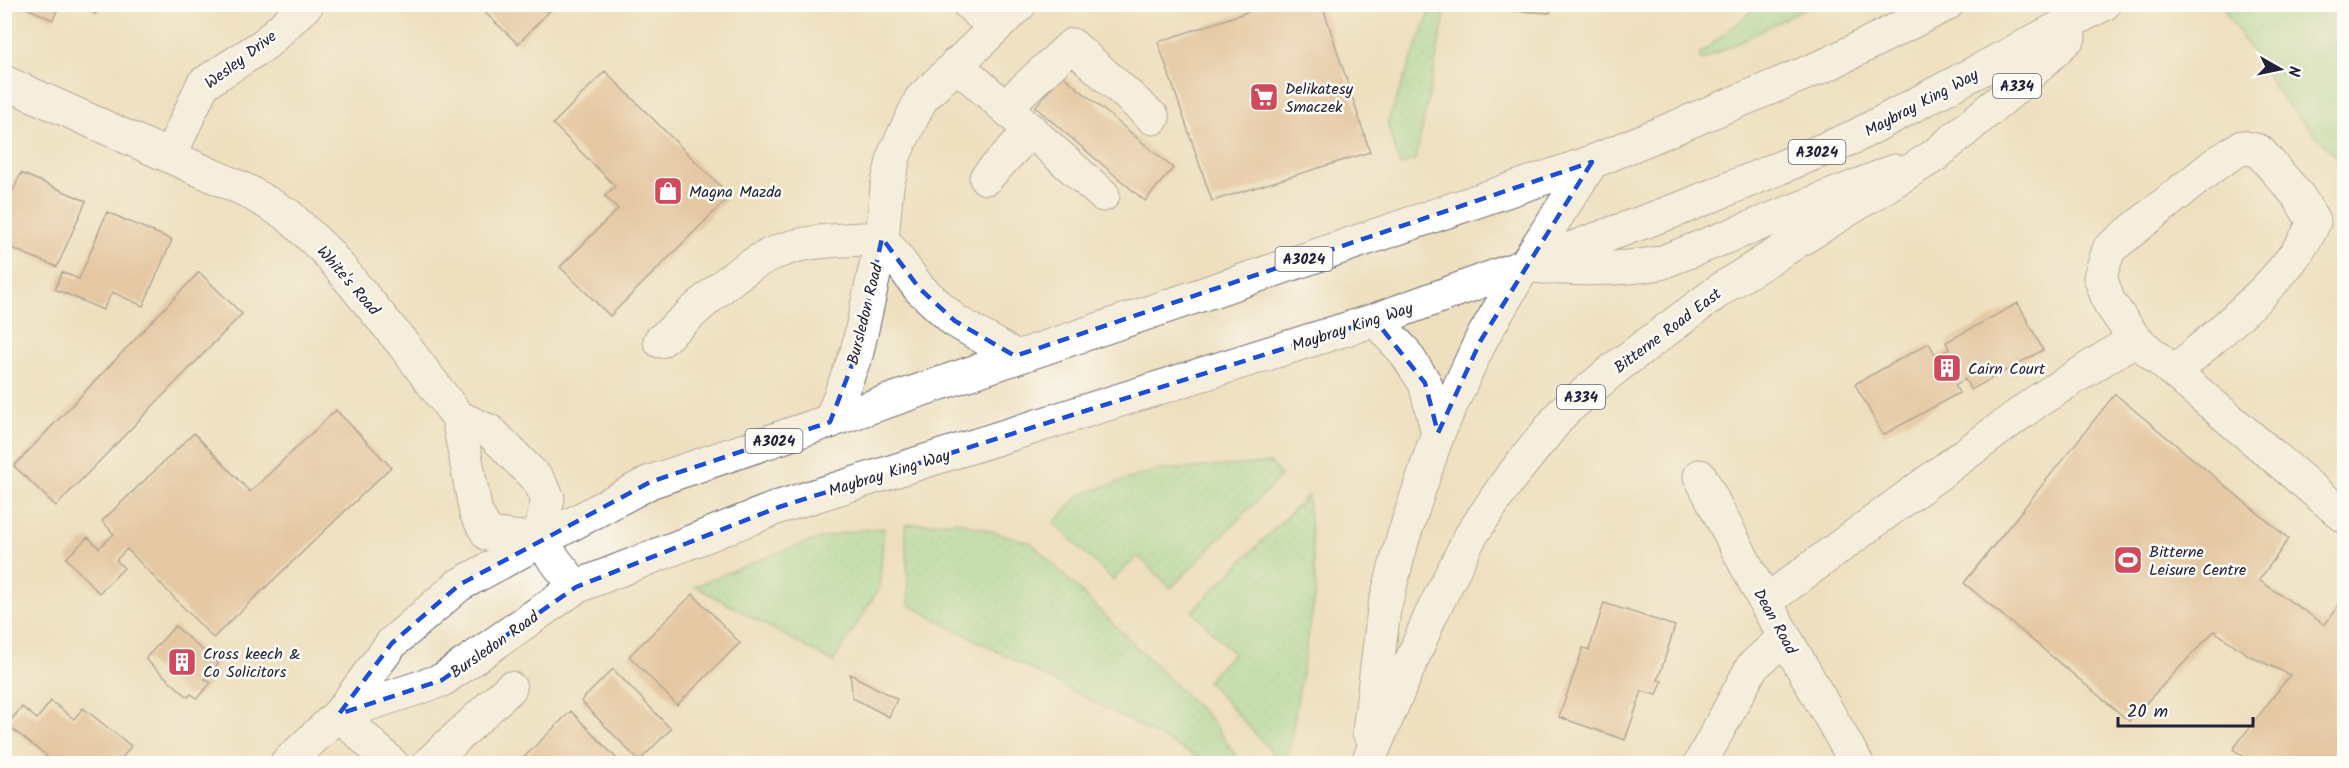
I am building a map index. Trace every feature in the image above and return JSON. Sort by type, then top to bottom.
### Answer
[{"type":"main road","name":"Wesley Drive","points":[[170,156],[203,84],[265,44],[308,4]]},
{"type":"main road","points":[[969,4],[995,27]]},
{"type":"main road","name":"Bursledon Road","points":[[830,422],[857,352],[882,238],[887,186],[895,153],[921,99],[1020,4]]},
{"type":"main road","name":"A3024","points":[[538,540],[650,482],[1592,162],[1830,63],[1917,15],[1947,4]]},
{"type":"main road","name":"Bitterne Road East","points":[[1366,764],[1431,615],[1470,537],[1507,482],[1564,411],[1614,369],[1724,287],[1934,156],[2014,89],[2100,8]]},
{"type":"main road","name":"Maybray King Way","points":[[576,587],[779,507],[1375,320],[1682,208],[1854,137],[2100,8]]},
{"type":"main road","points":[[1005,107],[1072,45],[1153,118]]},
{"type":"main road","points":[[957,64],[1103,195]]},
{"type":"main road","name":"White's Road","points":[[4,82],[247,191],[288,215],[327,252],[403,344],[458,417],[492,432],[538,480],[548,498],[538,540]]},
{"type":"main road","points":[[986,178],[1031,130]]},
{"type":"main road","points":[[2175,372],[2263,290],[2307,239],[2314,222],[2299,197],[2259,151],[2242,147],[2223,159],[2109,249],[2100,278],[2109,302],[2135,339],[2344,516]]},
{"type":"main road","points":[[1525,265],[1571,270],[1621,270],[1659,263],[1934,156]]},
{"type":"main road","name":"Bitterne Road East","points":[[1366,764],[1384,609],[1403,537],[1438,433],[1481,340],[1525,265],[1592,162]]},
{"type":"main road","points":[[660,341],[752,265],[779,251],[835,240],[882,238]]},
{"type":"main road","name":"Bursledon Road","points":[[882,238],[919,288],[955,321],[1015,357]]},
{"type":"main road","points":[[1375,320],[1404,351],[1425,383],[1438,433]]},
{"type":"main road","points":[[1765,602],[2036,402],[2135,339]]},
{"type":"main road","points":[[458,417],[476,513],[488,534],[538,540],[576,587]]},
{"type":"main road","name":"Dean Road","points":[[1700,476],[1765,602],[1857,764]]},
{"type":"main road","name":"Bursledon Road","points":[[286,764],[339,714],[392,643],[431,608],[459,585],[538,540]]},
{"type":"main road","name":"Bursledon Road","points":[[339,714],[442,680],[576,587]]},
{"type":"main road","points":[[1700,764],[1752,667],[1785,637]]},
{"type":"main road","points":[[428,764],[510,688]]},
{"type":"main road","points":[[339,714],[392,764]]},
{"type":"highlighted area","points":[[1592,162],[1481,340],[1438,433],[1425,383],[1375,320],[779,507],[576,587],[442,680],[339,714],[392,643],[459,585],[650,482],[830,422],[857,352],[882,238],[919,288],[955,321],[1015,356]]},
{"type":"green space","points":[[1433,4],[1447,5],[1416,159],[1400,166],[1387,123]]},
{"type":"green space","points":[[1759,5],[1805,5],[1806,8],[1701,61],[1699,55]]},
{"type":"green space","points":[[2221,5],[2344,5],[2344,166],[2283,100]]},
{"type":"green space","points":[[1271,463],[1281,476],[1171,588],[1138,556],[1113,580],[1054,523],[1081,494],[1158,470]]},
{"type":"green space","points":[[1308,495],[1316,590],[1287,763],[1282,763],[1207,681],[1233,653],[1192,611]]},
{"type":"green space","points":[[957,521],[1031,543],[1212,721],[1241,763],[1209,763],[909,605],[905,525]]},
{"type":"green space","points":[[884,528],[879,589],[833,662],[695,586],[811,541],[860,530]]},
{"type":"building","points":[[18,4],[60,4],[53,20]]},
{"type":"building","points":[[87,4],[106,4],[95,14]]},
{"type":"building","name":"Delikatesy Smaczek","points":[[1271,4],[1322,4],[1370,152],[1212,201],[1158,42]]},
{"type":"building","points":[[1486,4],[1551,4],[1550,13],[1485,9]]},
{"type":"building","points":[[477,5],[555,5],[518,44]]},
{"type":"building","name":"Magna Mazda","points":[[605,71],[730,196],[610,316],[560,267],[618,209],[605,196],[615,186],[553,124]]},
{"type":"building","points":[[1062,75],[1173,168],[1145,201],[1035,107]]},
{"type":"building","points":[[21,173],[86,201],[57,267],[4,245],[4,211]]},
{"type":"building","points":[[107,212],[172,240],[143,306],[112,292],[103,310],[55,289],[62,272],[79,279]]},
{"type":"building","points":[[199,272],[242,314],[56,506],[14,466]]},
{"type":"building","name":"Cairn Court","points":[[2018,303],[2043,350],[1971,390],[1965,379],[1955,385],[1959,393],[1883,435],[1855,384],[1929,343],[1936,356],[1949,349],[1946,342]]},
{"type":"building","name":"Bitterne Leisure Centre","points":[[2115,394],[2289,539],[2259,580],[2325,625],[2344,596],[2344,764],[2254,764],[2233,749],[2290,675],[2250,656],[2214,631],[2129,721],[1964,583]]},
{"type":"building","points":[[336,410],[391,467],[213,638],[127,549],[116,560],[124,568],[99,593],[66,558],[88,537],[99,548],[114,534],[102,521],[194,433],[250,492]]},
{"type":"building","points":[[693,594],[740,643],[677,705],[629,656]]},
{"type":"building","points":[[1604,603],[1675,626],[1658,680],[1662,681],[1657,695],[1642,691],[1625,740],[1559,717],[1583,648],[1589,650]]},
{"type":"building","name":"Cross keech & Co Solicitors","points":[[175,626],[218,664],[205,679],[211,683],[197,698],[191,694],[188,697],[145,659]]},
{"type":"building","points":[[613,669],[671,729],[639,761],[581,701]]},
{"type":"building","points":[[850,674],[897,699],[889,717],[853,698]]},
{"type":"building","points":[[51,701],[74,719],[83,708],[131,746],[118,764],[42,764],[47,756],[7,725],[22,707],[37,719]]},
{"type":"building","points":[[571,711],[618,760],[615,764],[517,764]]},
{"type":"place","name":"Delikatesy Smaczek","points":[[1264,97]]},
{"type":"place","name":"Magna Mazda","points":[[668,191]]},
{"type":"place","name":"Cairn Court","points":[[1947,368]]},
{"type":"place","name":"Bitterne Leisure Centre","points":[[2128,560]]},
{"type":"place","name":"Cross keech & Co Solicitors","points":[[182,662]]}]
